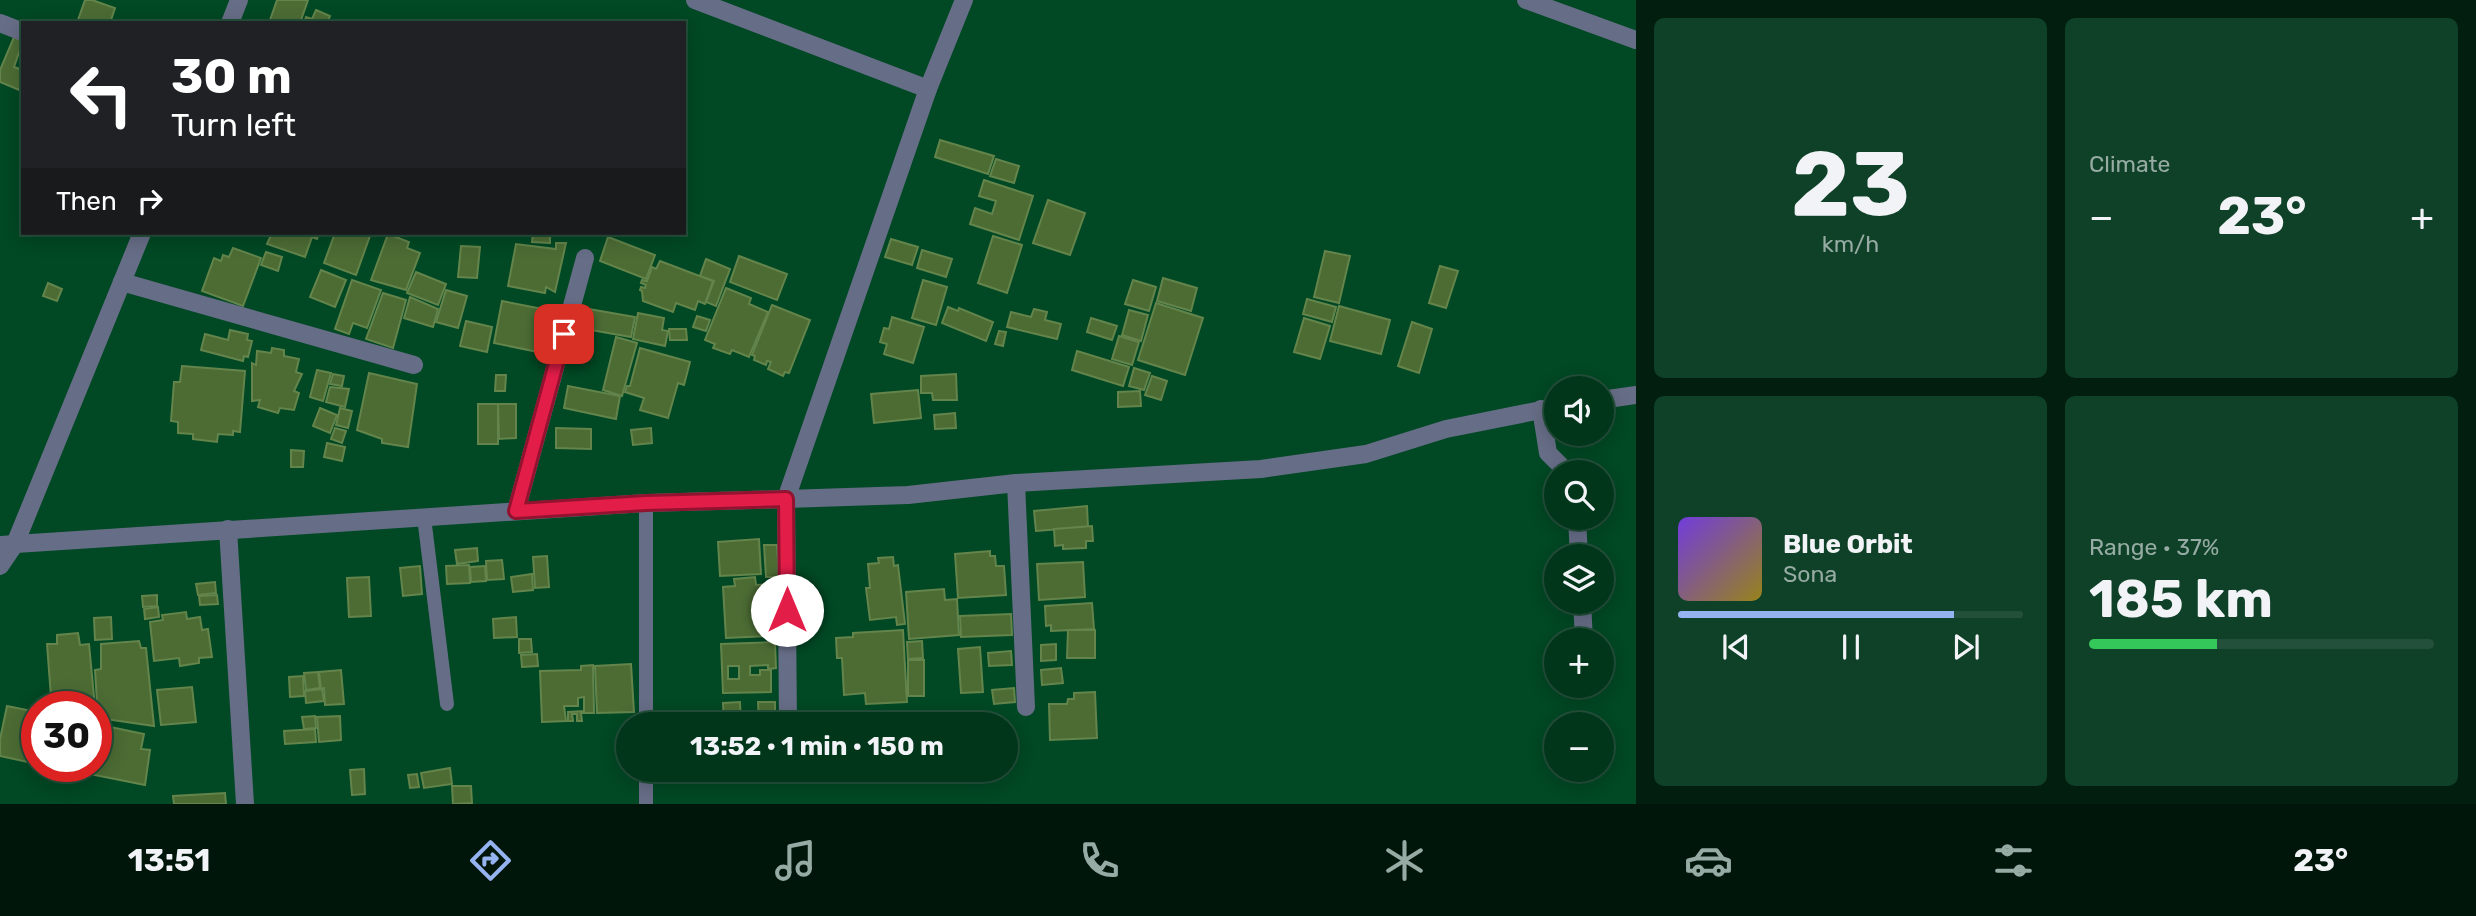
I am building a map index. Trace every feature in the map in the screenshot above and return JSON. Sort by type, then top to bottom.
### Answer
[{"type":"street","points":[[231,21],[239,0]]},
{"type":"street","points":[[695,0],[928,89]]},
{"type":"street","points":[[788,712],[786,499],[928,89],[964,0]]},
{"type":"street","points":[[1526,0],[1636,40]]},
{"type":"street","points":[[0,23],[21,31]]},
{"type":"street","points":[[0,566],[141,235]]},
{"type":"street","points":[[516,511],[585,258]]},
{"type":"street","points":[[122,282],[414,365]]},
{"type":"street","points":[[1614,398],[1636,395]]},
{"type":"street","points":[[7,545],[646,503],[908,495],[1016,483],[1261,469],[1366,454],[1446,429],[1544,409]]},
{"type":"street","points":[[1016,483],[1026,707]]},
{"type":"street","points":[[228,529],[245,804]]},
{"type":"lane","points":[[646,503],[646,712]]},
{"type":"lane","points":[[424,517],[447,704]]},
{"type":"lane","points":[[646,782],[646,804]]},
{"type":"building","points":[[85,0],[115,8],[111,21],[78,20]]},
{"type":"building","points":[[277,0],[308,0],[301,21],[270,21]]},
{"type":"building","points":[[316,10],[330,16],[328,21],[305,21],[306,17],[312,19]]},
{"type":"building","points":[[14,37],[21,40],[14,67],[21,69],[19,90],[0,82],[0,70]]},
{"type":"building","points":[[940,140],[994,156],[988,174],[935,157]]},
{"type":"building","points":[[996,159],[1019,166],[1014,183],[990,176]]},
{"type":"building","points":[[984,180],[1033,196],[1019,240],[970,224],[975,208],[992,214],[996,201],[979,196]]},
{"type":"building","points":[[1048,200],[1085,213],[1070,255],[1033,243]]},
{"type":"building","points":[[271,235],[318,235],[317,239],[312,237],[305,257],[267,244]]},
{"type":"building","points":[[334,235],[370,235],[356,275],[324,263]]},
{"type":"building","points":[[388,235],[409,242],[407,248],[420,253],[406,290],[371,280]]},
{"type":"building","points":[[533,235],[550,235],[550,243],[532,242]]},
{"type":"building","points":[[993,236],[1022,245],[1007,293],[978,283]]},
{"type":"building","points":[[608,237],[655,255],[646,279],[600,261]]},
{"type":"building","points":[[891,239],[918,247],[912,265],[885,257]]},
{"type":"building","points":[[556,243],[566,243],[555,292],[546,287],[545,293],[508,286],[516,244],[556,249]]},
{"type":"building","points":[[461,246],[480,247],[477,278],[458,277]]},
{"type":"building","points":[[233,248],[261,258],[243,306],[202,291],[214,258],[221,261],[223,255],[229,257]]},
{"type":"building","points":[[922,250],[952,259],[946,277],[917,268]]},
{"type":"building","points":[[1325,251],[1350,256],[1339,303],[1314,297]]},
{"type":"building","points":[[266,252],[282,257],[278,271],[261,265]]},
{"type":"building","points":[[739,256],[787,274],[777,300],[730,282]]},
{"type":"building","points":[[706,259],[730,269],[716,306],[706,302],[714,281],[700,276]]},
{"type":"building","points":[[660,261],[713,281],[705,304],[698,301],[695,310],[676,303],[673,312],[643,301],[640,290],[646,285],[641,283],[642,280],[647,281],[652,267],[656,269]]},
{"type":"building","points":[[1440,266],[1458,271],[1446,308],[1429,303]]},
{"type":"building","points":[[321,270],[346,280],[335,307],[310,297]]},
{"type":"building","points":[[416,272],[446,284],[438,305],[407,293]]},
{"type":"building","points":[[1163,278],[1197,288],[1191,311],[1157,301]]},
{"type":"building","points":[[352,280],[381,290],[367,328],[353,323],[349,334],[335,329]]},
{"type":"building","points":[[923,280],[947,287],[936,325],[912,318]]},
{"type":"building","points":[[1133,280],[1156,287],[1149,311],[1125,304]]},
{"type":"building","points":[[48,283],[62,289],[57,301],[43,296]]},
{"type":"building","points":[[726,288],[751,298],[749,304],[768,312],[749,357],[732,350],[730,354],[713,348],[715,344],[705,340]]},
{"type":"building","points":[[446,290],[467,296],[458,328],[436,322]]},
{"type":"building","points":[[383,293],[406,300],[393,348],[366,339]]},
{"type":"building","points":[[410,297],[438,309],[433,327],[404,318]]},
{"type":"building","points":[[1307,299],[1336,307],[1332,322],[1303,314]]},
{"type":"building","points":[[502,301],[543,309],[538,352],[494,343]]},
{"type":"building","points":[[1156,303],[1203,318],[1185,375],[1138,360]]},
{"type":"building","points":[[772,305],[810,320],[789,373],[785,372],[783,376],[768,369],[771,362],[767,361],[766,365],[754,360],[755,356],[752,355]]},
{"type":"building","points":[[1339,306],[1390,320],[1381,354],[1330,341]]},
{"type":"building","points":[[948,307],[958,311],[959,308],[993,322],[986,341],[942,323]]},
{"type":"building","points":[[589,309],[635,317],[631,337],[585,329]]},
{"type":"building","points":[[1034,309],[1047,312],[1045,320],[1061,324],[1057,339],[1007,327],[1011,312],[1031,317]]},
{"type":"building","points":[[1129,310],[1148,315],[1141,341],[1122,335]]},
{"type":"building","points":[[638,313],[664,318],[662,330],[668,331],[665,346],[633,339]]},
{"type":"building","points":[[697,316],[710,320],[706,331],[693,327]]},
{"type":"building","points":[[892,317],[924,327],[913,363],[884,354],[887,344],[880,342],[884,328],[889,329]]},
{"type":"building","points":[[1091,318],[1117,326],[1112,340],[1087,332]]},
{"type":"building","points":[[1304,318],[1330,326],[1320,359],[1294,352]]},
{"type":"building","points":[[466,321],[492,327],[487,352],[460,346]]},
{"type":"building","points":[[1412,322],[1432,329],[1419,373],[1398,366]]},
{"type":"building","points":[[669,329],[686,329],[687,340],[670,340]]},
{"type":"building","points":[[230,330],[248,334],[247,340],[252,341],[248,357],[244,356],[243,361],[201,350],[205,334],[228,340]]},
{"type":"building","points":[[999,331],[1006,332],[1003,346],[995,344]]},
{"type":"building","points":[[1119,336],[1139,342],[1132,365],[1112,359]]},
{"type":"building","points":[[616,337],[637,343],[622,396],[603,390]]},
{"type":"building","points":[[272,348],[284,350],[284,356],[299,359],[296,372],[302,374],[294,391],[299,393],[294,410],[280,408],[278,413],[258,407],[260,400],[252,401],[252,363],[256,365],[257,351],[271,353]]},
{"type":"building","points":[[640,348],[690,362],[684,385],[678,383],[668,418],[640,410],[644,398],[625,392],[627,386],[630,386]]},
{"type":"building","points":[[1077,351],[1129,367],[1123,386],[1072,370]]},
{"type":"building","points":[[182,366],[245,371],[240,432],[233,431],[233,435],[218,434],[217,442],[193,439],[193,434],[178,433],[178,422],[171,421],[174,382],[180,382]]},
{"type":"building","points":[[1134,368],[1150,373],[1144,390],[1129,386]]},
{"type":"building","points":[[317,370],[331,373],[323,401],[310,397]]},
{"type":"building","points":[[369,373],[417,384],[408,447],[382,443],[382,439],[357,430]]},
{"type":"building","points":[[333,374],[344,376],[342,386],[330,384]]},
{"type":"building","points":[[956,374],[957,400],[933,400],[932,393],[921,393],[921,376]]},
{"type":"building","points":[[496,375],[506,375],[505,391],[495,391]]},
{"type":"building","points":[[1152,376],[1167,381],[1161,400],[1145,395]]},
{"type":"building","points":[[568,386],[620,396],[616,419],[564,408]]},
{"type":"building","points":[[330,387],[349,389],[345,407],[326,402]]},
{"type":"building","points":[[918,390],[921,418],[874,423],[871,394]]},
{"type":"building","points":[[1140,391],[1141,406],[1118,407],[1118,392]]},
{"type":"building","points":[[478,404],[498,404],[498,444],[478,444]]},
{"type":"building","points":[[498,404],[516,404],[516,438],[499,439]]},
{"type":"building","points":[[320,408],[337,415],[330,433],[313,426]]},
{"type":"building","points":[[340,408],[352,411],[348,428],[336,425]]},
{"type":"building","points":[[955,413],[956,428],[935,429],[934,415]]},
{"type":"building","points":[[335,428],[346,431],[342,443],[331,439]]},
{"type":"building","points":[[556,428],[591,429],[591,449],[556,448]]},
{"type":"building","points":[[651,428],[652,443],[633,445],[631,430]]},
{"type":"building","points":[[327,443],[345,447],[342,461],[324,457]]},
{"type":"building","points":[[291,450],[304,451],[303,467],[291,467]]},
{"type":"building","points":[[1087,506],[1088,527],[1036,531],[1034,511]]},
{"type":"building","points":[[1092,526],[1093,541],[1086,541],[1086,548],[1063,549],[1063,545],[1055,546],[1054,529]]},
{"type":"building","points":[[759,539],[761,574],[720,576],[718,542]]},
{"type":"building","points":[[764,545],[777,545],[779,577],[766,577]]},
{"type":"building","points":[[477,548],[478,561],[457,564],[455,550]]},
{"type":"building","points":[[990,551],[990,556],[995,556],[996,566],[1004,566],[1006,595],[958,598],[955,554]]},
{"type":"building","points":[[547,556],[549,587],[535,588],[533,557]]},
{"type":"building","points":[[893,557],[894,566],[898,565],[905,624],[897,625],[896,617],[870,620],[866,588],[870,588],[868,564],[879,563],[878,558]]},
{"type":"building","points":[[502,560],[504,579],[487,580],[486,561]]},
{"type":"building","points":[[1083,562],[1085,597],[1039,600],[1037,564]]},
{"type":"building","points":[[469,565],[470,583],[447,584],[446,566]]},
{"type":"building","points":[[420,566],[422,594],[403,596],[400,568]]},
{"type":"building","points":[[485,566],[486,581],[471,582],[470,567]]},
{"type":"building","points":[[532,574],[533,590],[513,592],[511,577]]},
{"type":"building","points":[[369,577],[371,616],[349,617],[347,578]]},
{"type":"building","points":[[755,577],[756,585],[769,584],[771,636],[726,638],[723,587],[735,586],[734,579]]},
{"type":"building","points":[[215,582],[216,593],[198,595],[196,584]]},
{"type":"building","points":[[944,589],[945,600],[957,599],[959,635],[909,639],[906,592]]},
{"type":"building","points":[[157,595],[157,606],[143,607],[142,596]]},
{"type":"building","points":[[217,595],[218,604],[200,605],[199,596]]},
{"type":"building","points":[[1092,603],[1094,629],[1051,631],[1051,625],[1046,626],[1045,606]]},
{"type":"building","points":[[158,607],[159,617],[145,619],[144,609]]},
{"type":"building","points":[[186,612],[187,619],[200,617],[202,630],[208,629],[212,657],[199,658],[199,663],[180,666],[179,658],[154,661],[150,622],[163,620],[162,615]]},
{"type":"building","points":[[1011,614],[1012,635],[961,637],[960,616]]},
{"type":"building","points":[[111,617],[112,639],[95,640],[94,618]]},
{"type":"building","points":[[516,617],[517,637],[494,638],[493,619]]},
{"type":"building","points":[[903,630],[907,702],[866,704],[865,693],[844,695],[842,658],[837,658],[836,638],[853,637],[853,633]]},
{"type":"building","points":[[1068,630],[1095,630],[1095,658],[1067,658]]},
{"type":"building","points":[[78,633],[80,645],[89,644],[93,691],[51,691],[47,644],[57,644],[57,635]]},
{"type":"building","points":[[519,639],[531,639],[532,652],[519,653]]},
{"type":"building","points":[[139,641],[141,648],[146,648],[154,726],[112,720],[112,691],[96,691],[95,670],[101,669],[101,644]]},
{"type":"building","points":[[922,641],[923,658],[908,659],[907,642]]},
{"type":"building","points":[[775,642],[776,668],[768,669],[768,665],[750,666],[750,675],[760,675],[760,670],[771,670],[771,692],[723,693],[721,644]],"holes":[[[728,666],[739,666],[739,679],[728,679]]]},
{"type":"building","points":[[1056,644],[1056,660],[1041,661],[1041,645]]},
{"type":"building","points":[[980,647],[983,692],[961,693],[958,649]]},
{"type":"building","points":[[1011,651],[1012,665],[989,666],[988,653]]},
{"type":"building","points":[[537,654],[538,666],[522,667],[521,655]]},
{"type":"building","points":[[908,660],[924,660],[924,696],[908,696]]},
{"type":"building","points":[[631,664],[634,712],[597,713],[595,666]]},
{"type":"building","points":[[593,665],[594,713],[581,713],[582,721],[577,721],[577,714],[572,714],[573,721],[568,721],[568,712],[584,711],[584,697],[578,698],[578,706],[564,706],[566,721],[542,722],[540,671],[581,670],[581,666]]},
{"type":"building","points":[[1061,668],[1063,683],[1042,685],[1041,670]]},
{"type":"building","points":[[341,670],[344,704],[325,705],[319,672]]},
{"type":"building","points":[[318,672],[320,688],[306,690],[304,673]]},
{"type":"building","points":[[303,676],[304,696],[290,697],[289,677]]},
{"type":"building","points":[[192,687],[196,722],[161,725],[157,690]]},
{"type":"building","points":[[1014,688],[1015,702],[994,704],[992,690]]},
{"type":"building","points":[[322,689],[324,701],[306,703],[305,691]]},
{"type":"building","points":[[1095,692],[1097,738],[1050,740],[1049,704],[1067,704],[1068,699],[1074,699],[1074,693]]},
{"type":"building","points":[[740,702],[740,712],[723,712],[723,703]]},
{"type":"building","points":[[758,702],[775,702],[775,712],[758,712]]},
{"type":"building","points":[[7,706],[21,709],[21,761],[0,756],[0,739]]},
{"type":"building","points":[[315,716],[316,728],[304,729],[302,717]]},
{"type":"building","points":[[340,716],[341,740],[319,742],[317,717]]},
{"type":"building","points":[[112,727],[144,734],[141,749],[150,750],[145,785],[112,778]]},
{"type":"building","points":[[315,729],[316,742],[285,744],[284,731]]},
{"type":"building","points":[[450,768],[452,784],[424,788],[421,773]]},
{"type":"building","points":[[364,769],[365,794],[352,795],[350,770]]},
{"type":"building","points":[[417,774],[419,787],[410,788],[408,775]]},
{"type":"building","points":[[452,786],[471,786],[472,803],[453,804]]},
{"type":"building","points":[[225,793],[226,804],[174,804],[173,796]]},
{"type":"route","points":[[564,334],[516,511],[646,503],[786,499],[787,610]]}]
